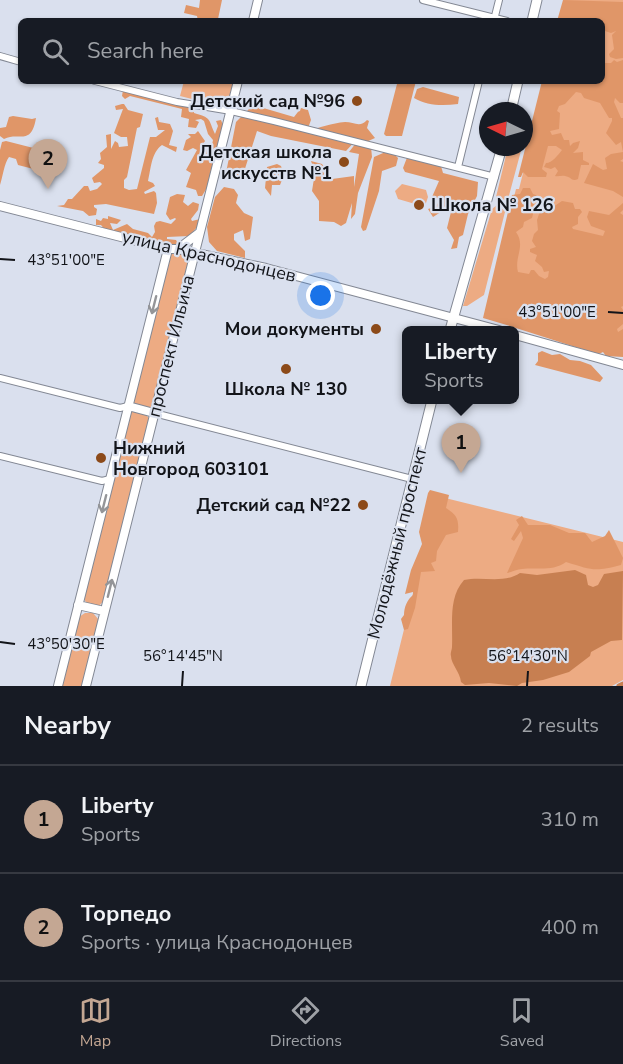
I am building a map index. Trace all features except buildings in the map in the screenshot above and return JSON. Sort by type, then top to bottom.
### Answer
[{"type":"main road","points":[[533,18],[537,0]]},
{"type":"main road","points":[[513,102],[517,84]]},
{"type":"main road","points":[[451,326],[500,156]]},
{"type":"main road","name":"Молодёжный проспект","points":[[361,686],[431,404]]},
{"type":"street","points":[[254,18],[258,0]]},
{"type":"street","points":[[423,0],[490,18]]},
{"type":"street","points":[[494,18],[499,0]]},
{"type":"street","points":[[0,56],[18,61]]},
{"type":"street","points":[[107,84],[194,106],[231,111],[495,177]]},
{"type":"street","name":"проспект Ильича","points":[[86,686],[237,84]]},
{"type":"street","points":[[458,167],[478,84]]},
{"type":"street","name":"улица Краснодонцев","points":[[0,206],[168,249],[212,255],[484,326]]},
{"type":"street","points":[[178,249],[200,233],[204,246],[212,255]]},
{"type":"street","name":"проспект Ильича","points":[[58,686],[168,249]]},
{"type":"street","points":[[519,336],[623,366]]},
{"type":"street","points":[[0,378],[120,408],[128,406],[412,479]]},
{"type":"street","points":[[0,456],[102,481],[110,479]]},
{"type":"street","points":[[78,605],[104,610]]},
{"type":"shaded area","points":[[200,0],[222,0],[218,18],[197,18],[184,13],[186,5],[199,8]]},
{"type":"shaded area","points":[[563,0],[623,2],[623,58],[610,57],[609,54],[614,49],[612,35],[616,31],[611,33],[605,31],[605,18],[558,18]]},
{"type":"shaded area","points":[[564,0],[623,0],[623,356],[484,317],[516,189],[519,189],[525,156],[533,156],[533,125],[543,84],[605,84],[605,18],[597,18]]},
{"type":"shaded area","points":[[623,60],[623,103],[615,98],[614,102],[623,118],[623,152],[621,142],[616,145],[606,133],[612,118],[609,118],[600,103],[584,98],[581,93],[576,92],[565,104],[559,106],[557,111],[560,113],[559,129],[550,131],[552,135],[561,133],[564,140],[569,140],[570,146],[580,141],[573,153],[583,152],[583,160],[589,165],[581,165],[576,180],[555,176],[558,171],[555,167],[551,169],[544,167],[562,150],[556,146],[548,146],[542,169],[547,173],[546,177],[528,177],[523,172],[521,177],[518,177],[523,156],[533,156],[533,117],[541,84],[605,84],[605,63]]},
{"type":"shaded area","points":[[183,84],[234,84],[230,100],[224,106],[180,96]]},
{"type":"shaded area","points":[[397,84],[415,84],[402,136],[384,134]]},
{"type":"shaded area","points":[[423,87],[459,97],[458,104],[435,105],[414,98],[417,89]]},
{"type":"shaded area","points":[[123,90],[194,106],[194,113],[209,120],[215,134],[218,126],[216,121],[221,120],[223,125],[208,186],[202,196],[198,196],[196,190],[186,187],[191,173],[186,170],[197,150],[193,148],[183,150],[186,140],[191,137],[188,134],[195,134],[198,131],[205,141],[202,146],[212,145],[213,140],[208,134],[204,121],[195,120],[199,122],[196,128],[188,127],[189,119],[181,117],[182,109],[130,96],[125,99],[122,96]]},
{"type":"shaded area","points":[[124,104],[128,110],[143,114],[140,127],[137,128],[124,188],[137,189],[150,137],[156,137],[165,130],[158,130],[155,118],[158,117],[159,122],[170,124],[173,131],[169,145],[177,147],[176,152],[162,145],[158,148],[148,181],[155,186],[144,192],[145,194],[154,191],[156,193],[157,203],[154,214],[106,204],[94,205],[97,209],[96,215],[89,216],[83,211],[57,206],[64,205],[84,186],[88,186],[90,191],[102,184],[94,183],[92,178],[104,168],[104,165],[98,163],[101,159],[100,153],[107,147],[106,135],[111,134],[111,149],[115,141],[119,147],[128,146],[127,137],[114,133],[123,109],[116,110],[115,106]]},
{"type":"shaded area","points":[[253,105],[294,117],[301,108],[308,110],[311,120],[307,131],[345,122],[362,124],[367,120],[369,121],[367,128],[375,138],[366,142],[357,139],[346,151],[271,136],[257,131],[242,178],[225,178],[236,122]]},
{"type":"shaded area","points":[[9,117],[36,118],[34,127],[28,135],[4,139],[0,136],[0,128],[6,127]]},
{"type":"shaded area","points":[[6,141],[53,153],[57,159],[63,159],[64,164],[53,168],[49,173],[18,165],[16,159],[9,157],[0,185],[0,150],[2,142]]},
{"type":"shaded area","points":[[356,143],[371,147],[372,157],[358,193],[355,214],[351,219],[352,203],[346,223],[341,226],[334,222],[319,221],[319,201],[312,191],[315,172],[311,161],[322,164],[332,179],[354,176],[354,187],[359,154],[349,152]]},
{"type":"shaded area","points":[[390,150],[398,158],[396,166],[382,171],[379,191],[366,230],[363,231],[361,227],[374,157]]},
{"type":"shaded area","points":[[623,152],[623,159],[620,161],[623,162],[623,197],[613,191],[584,183],[593,164],[603,170],[607,169],[605,158],[611,154]]},
{"type":"shaded area","points":[[408,155],[441,166],[443,173],[478,182],[477,196],[468,214],[463,235],[459,237],[457,248],[451,249],[454,240],[447,228],[451,212],[444,210],[433,217],[428,209],[435,207],[441,199],[432,197],[439,181],[405,172],[403,168]]},
{"type":"shaded area","points":[[506,156],[520,156],[507,203],[496,197]]},
{"type":"shaded area","points":[[277,164],[281,166],[284,175],[280,185],[272,185],[271,196],[265,188],[267,167]]},
{"type":"shaded area","points":[[402,184],[426,190],[428,197],[426,203],[422,206],[398,199],[395,191]]},
{"type":"shaded area","points":[[224,187],[234,189],[238,195],[236,203],[244,213],[253,217],[250,239],[245,241],[243,230],[234,234],[234,240],[245,251],[245,258],[217,251],[209,242],[207,227],[215,197]]},
{"type":"shaded area","points":[[523,188],[530,188],[533,194],[538,196],[533,206],[524,207],[533,214],[532,218],[524,222],[523,227],[516,232],[520,242],[518,272],[529,274],[531,270],[534,270],[545,279],[549,271],[544,272],[535,261],[537,255],[530,252],[530,249],[536,247],[532,241],[538,230],[537,220],[542,205],[547,204],[553,207],[562,201],[573,203],[575,209],[580,209],[582,212],[578,217],[578,224],[572,227],[573,229],[603,236],[605,231],[591,226],[587,217],[589,211],[609,215],[623,203],[623,210],[620,213],[623,215],[623,306],[621,307],[623,324],[617,329],[618,332],[623,329],[623,357],[606,356],[603,352],[599,354],[519,329],[519,326],[509,326],[483,318],[512,195],[520,194]]},
{"type":"shaded area","points":[[177,194],[185,195],[183,202],[188,206],[193,202],[199,204],[198,210],[191,219],[192,221],[200,219],[199,225],[189,236],[167,237],[167,239],[176,240],[179,245],[167,246],[163,243],[159,244],[106,231],[101,225],[96,225],[96,219],[101,221],[103,218],[108,219],[108,216],[121,220],[117,224],[110,223],[113,230],[127,224],[152,237],[156,222],[171,224],[176,219],[170,220],[166,214],[170,197]]},
{"type":"shaded area","points":[[497,205],[506,208],[484,295],[467,306],[463,306],[492,209]]},
{"type":"shaded area","points":[[173,252],[185,254],[190,259],[153,406],[151,408],[134,405],[133,403]]},
{"type":"shaded area","points":[[542,351],[552,355],[560,354],[570,360],[591,365],[603,378],[600,382],[535,365],[538,361],[538,353]]},
{"type":"shaded area","points":[[132,411],[149,418],[105,599],[99,606],[87,604],[83,597]]},
{"type":"shaded area","points":[[430,490],[449,495],[446,508],[456,518],[458,532],[446,535],[437,551],[436,561],[431,563],[435,571],[421,572],[415,608],[408,629],[404,630],[401,619],[413,592],[405,594],[411,570],[422,544],[419,532]]},
{"type":"shaded area","points":[[437,496],[623,542],[623,680],[612,686],[390,686]]},
{"type":"shaded area","points":[[522,516],[528,525],[550,525],[569,533],[585,533],[592,542],[605,536],[609,530],[623,558],[621,565],[593,569],[566,562],[550,568],[520,569],[507,573],[523,538],[521,531],[514,541],[511,539],[519,525],[516,520]]},
{"type":"shaded area","points":[[575,570],[586,575],[588,585],[593,587],[598,585],[604,574],[623,571],[622,640],[611,641],[591,652],[590,656],[569,672],[543,680],[517,686],[489,683],[465,685],[461,682],[452,662],[452,620],[453,603],[464,580],[500,579],[520,573],[537,575]]},
{"type":"shaded area","points":[[85,613],[93,613],[99,620],[83,686],[60,686],[79,617]]},
{"type":"waterway","points":[[619,686],[623,684]]},
{"type":"place","name":"Детский сад №96","points":[[357,101]]},
{"type":"place","name":"Детская школа искусств №1","points":[[344,162]]},
{"type":"place","name":"Торпедо","points":[[48,189]]},
{"type":"place","name":"Школа № 126","points":[[419,205]]},
{"type":"place","name":"Мои документы","points":[[376,329]]},
{"type":"place","name":"Школа № 130","points":[[286,369]]},
{"type":"place","name":"Нижний Новгород 603101","points":[[101,458]]},
{"type":"place","name":"Liberty","points":[[461,473]]},
{"type":"place","name":"Детский сад №22","points":[[363,505]]}]
